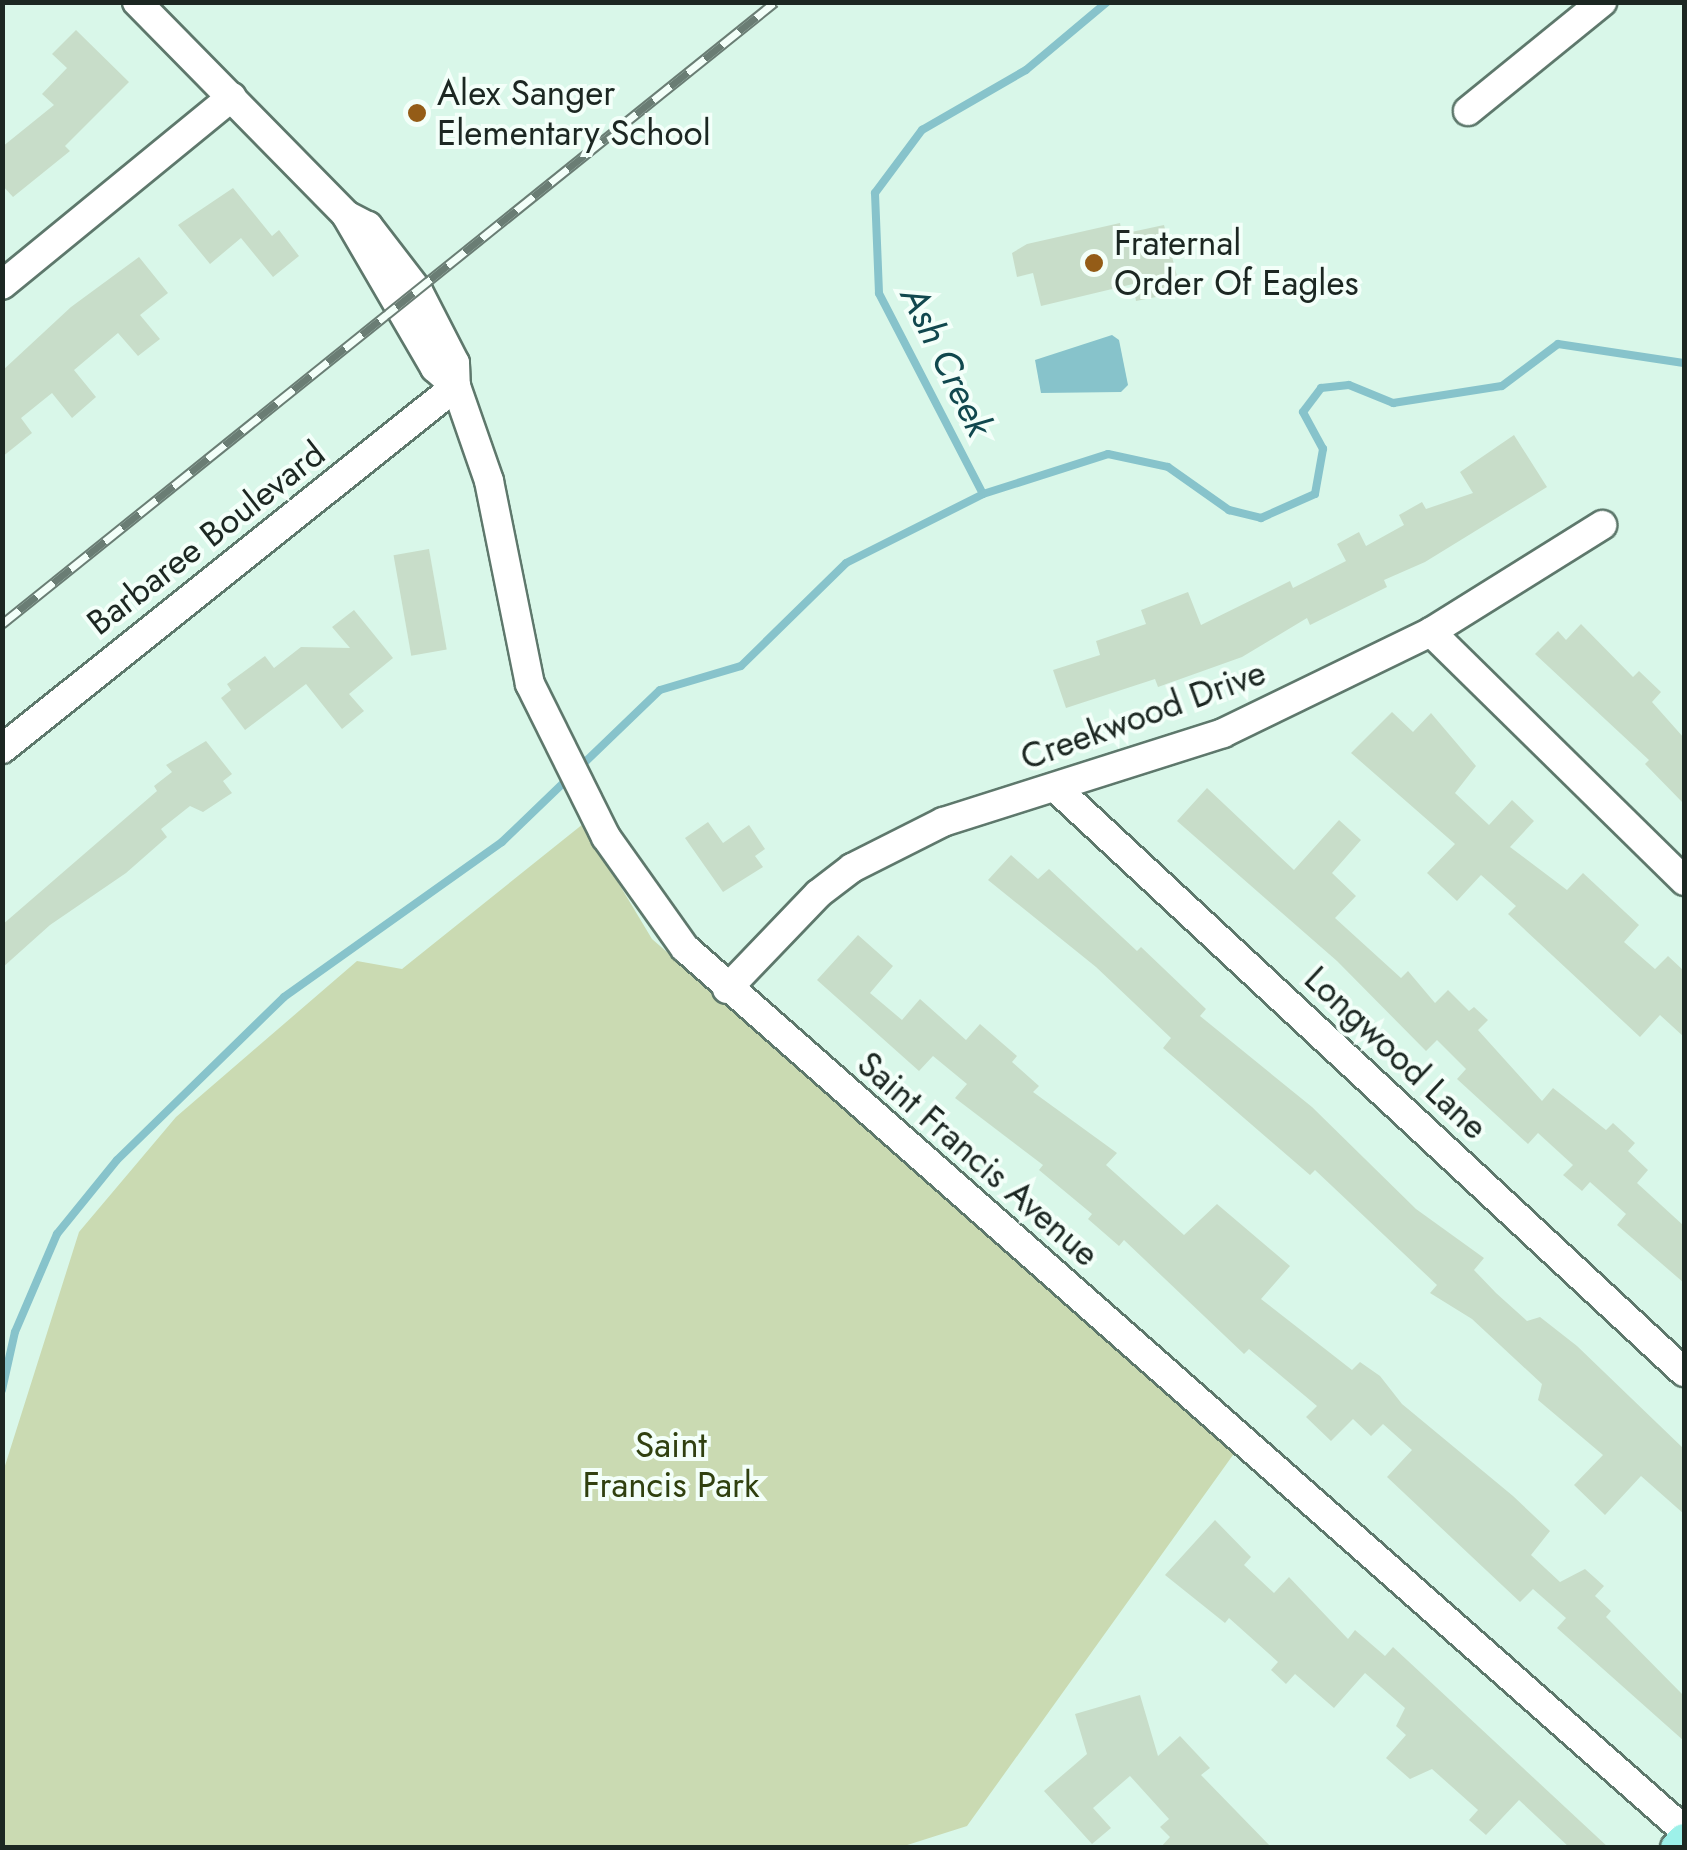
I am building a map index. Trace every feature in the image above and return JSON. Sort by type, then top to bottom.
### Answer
[{"type":"main road","points":[[1678,1848],[1684,1842]]},
{"type":"street","name":"Saint Francis Avenue","points":[[137,2],[346,215],[368,226],[418,290],[454,363],[456,386],[489,480],[530,684],[556,744],[606,837],[649,905],[728,989],[1684,1830]]},
{"type":"street","points":[[1468,111],[1602,2]]},
{"type":"street","points":[[2,285],[232,97]]},
{"type":"street","name":"Barbaree Boulevard","points":[[2,748],[456,386]]},
{"type":"street","name":"Creekwood Drive","points":[[728,989],[818,894],[852,868],[943,822],[1058,789],[1223,733],[1431,632],[1602,526]]},
{"type":"street","points":[[1431,632],[1684,881]]},
{"type":"street","name":"Longwood Lane","points":[[1058,789],[1684,1372]]},
{"type":"green space","name":"Saint Francis Park","points":[[583,824],[652,939],[1238,1448],[967,1826],[901,1847],[3,1848],[3,1472],[79,1232],[176,1117],[357,961],[402,969]]},
{"type":"water","points":[[1112,335],[1119,340],[1128,385],[1121,392],[1041,393],[1035,360]]},
{"type":"building","points":[[76,30],[129,82],[65,146],[70,151],[13,197],[2,185],[2,147],[54,105],[42,94],[67,68],[52,54]]},
{"type":"building","points":[[233,188],[272,236],[279,230],[299,256],[273,277],[241,238],[210,264],[178,225]]},
{"type":"building","name":"Fraternal Order Of Eagles","points":[[1120,223],[1122,234],[1164,225],[1181,292],[1136,301],[1133,284],[1041,306],[1033,273],[1017,277],[1012,253],[1027,244]]},
{"type":"building","points":[[139,257],[168,293],[140,315],[160,339],[138,356],[118,333],[74,370],[96,397],[72,418],[52,393],[21,418],[32,433],[2,457],[2,371],[71,307]]},
{"type":"building","points":[[1514,435],[1547,487],[1425,562],[1384,580],[1387,587],[1310,625],[1307,618],[1242,657],[1158,687],[1155,679],[1066,708],[1053,670],[1100,655],[1096,641],[1146,624],[1141,610],[1188,592],[1201,625],[1290,581],[1293,588],[1346,561],[1337,544],[1359,532],[1366,546],[1404,525],[1399,515],[1422,502],[1426,509],[1473,493],[1460,472]]},
{"type":"building","points":[[429,549],[447,649],[411,656],[394,555]]},
{"type":"building","points":[[354,610],[393,658],[349,694],[364,711],[342,729],[306,684],[245,730],[221,698],[231,690],[227,684],[265,656],[274,668],[301,647],[350,648],[332,627]]},
{"type":"building","points":[[1581,624],[1633,677],[1639,671],[1661,692],[1652,702],[1684,738],[1684,804],[1645,764],[1649,760],[1535,654],[1558,631],[1566,640]]},
{"type":"building","points":[[1392,712],[1413,732],[1431,713],[1476,766],[1455,793],[1489,825],[1512,800],[1534,821],[1510,847],[1567,890],[1583,873],[1639,925],[1624,942],[1655,969],[1668,956],[1684,971],[1684,1037],[1660,1015],[1640,1037],[1508,914],[1516,906],[1481,875],[1457,901],[1427,873],[1455,844],[1351,753]]},
{"type":"building","points":[[206,741],[232,774],[223,781],[232,793],[203,812],[190,806],[161,829],[167,837],[126,873],[50,925],[2,968],[2,925],[157,791],[154,786],[172,772],[166,765]]},
{"type":"building","points":[[1207,788],[1294,870],[1339,820],[1361,840],[1332,873],[1356,896],[1335,918],[1401,978],[1408,971],[1435,1003],[1448,990],[1469,1011],[1474,1007],[1488,1020],[1478,1030],[1542,1101],[1553,1088],[1606,1130],[1613,1123],[1635,1143],[1628,1151],[1648,1170],[1637,1183],[1684,1226],[1684,1283],[1617,1225],[1626,1214],[1590,1182],[1582,1191],[1563,1175],[1573,1165],[1538,1133],[1528,1144],[1457,1079],[1466,1069],[1437,1040],[1426,1051],[1337,961],[1177,821]]},
{"type":"building","points":[[708,822],[723,843],[749,825],[765,849],[755,856],[763,867],[723,892],[685,838]]},
{"type":"building","points":[[1011,855],[1038,879],[1049,869],[1137,951],[1141,947],[1206,1009],[1200,1016],[1312,1107],[1416,1209],[1484,1258],[1474,1270],[1496,1293],[1527,1321],[1540,1317],[1577,1346],[1684,1449],[1684,1514],[1641,1476],[1605,1515],[1574,1485],[1603,1455],[1538,1400],[1542,1384],[1472,1319],[1430,1293],[1437,1285],[1315,1170],[1310,1175],[1163,1048],[1171,1038],[1096,967],[988,880]]},
{"type":"building","points":[[858,935],[893,966],[870,993],[902,1020],[920,999],[966,1040],[980,1024],[1017,1056],[1012,1062],[1039,1086],[1033,1092],[1117,1153],[1106,1165],[1184,1235],[1217,1204],[1290,1266],[1261,1299],[1352,1370],[1360,1362],[1380,1376],[1402,1404],[1550,1531],[1531,1555],[1560,1582],[1585,1569],[1604,1586],[1595,1596],[1611,1611],[1606,1617],[1684,1696],[1684,1741],[1557,1628],[1566,1618],[1533,1589],[1520,1602],[1387,1477],[1412,1450],[1383,1424],[1371,1436],[1353,1419],[1331,1441],[1306,1417],[1317,1406],[1249,1349],[1244,1354],[1124,1240],[1119,1246],[1088,1219],[1092,1214],[1039,1170],[1043,1165],[955,1098],[967,1084],[933,1056],[919,1071],[817,980]]},
{"type":"building","points":[[1215,1520],[1251,1557],[1244,1565],[1274,1593],[1289,1577],[1348,1639],[1355,1630],[1385,1656],[1393,1647],[1609,1848],[1570,1848],[1519,1800],[1486,1835],[1469,1820],[1478,1810],[1432,1769],[1410,1779],[1386,1758],[1406,1735],[1396,1726],[1405,1708],[1365,1673],[1334,1708],[1295,1674],[1286,1684],[1271,1670],[1278,1662],[1229,1618],[1225,1623],[1165,1575]]},
{"type":"building","points":[[1140,1695],[1158,1756],[1180,1736],[1210,1768],[1201,1775],[1272,1848],[1160,1848],[1170,1837],[1160,1827],[1169,1819],[1130,1776],[1093,1808],[1111,1828],[1092,1844],[1044,1791],[1087,1754],[1075,1714]]},
{"type":"waterway","name":"Ash Creek","points":[[983,494],[879,293],[875,193],[922,130],[1026,70],[1107,2]]},
{"type":"waterway","points":[[2,1390],[15,1332],[57,1234],[117,1160],[284,997],[502,842],[660,690],[741,666],[846,563],[983,494],[1108,454],[1168,467],[1229,510],[1261,518],[1315,494],[1323,449],[1303,412],[1321,388],[1349,385],[1393,403],[1502,386],[1558,344],[1684,363]]},
{"type":"railway","points":[[2,624],[775,2]]},
{"type":"place","name":"Alex Sanger Elementary School","points":[[417,113]]},
{"type":"place","name":"Fraternal Order Of Eagles","points":[[1094,263]]}]
